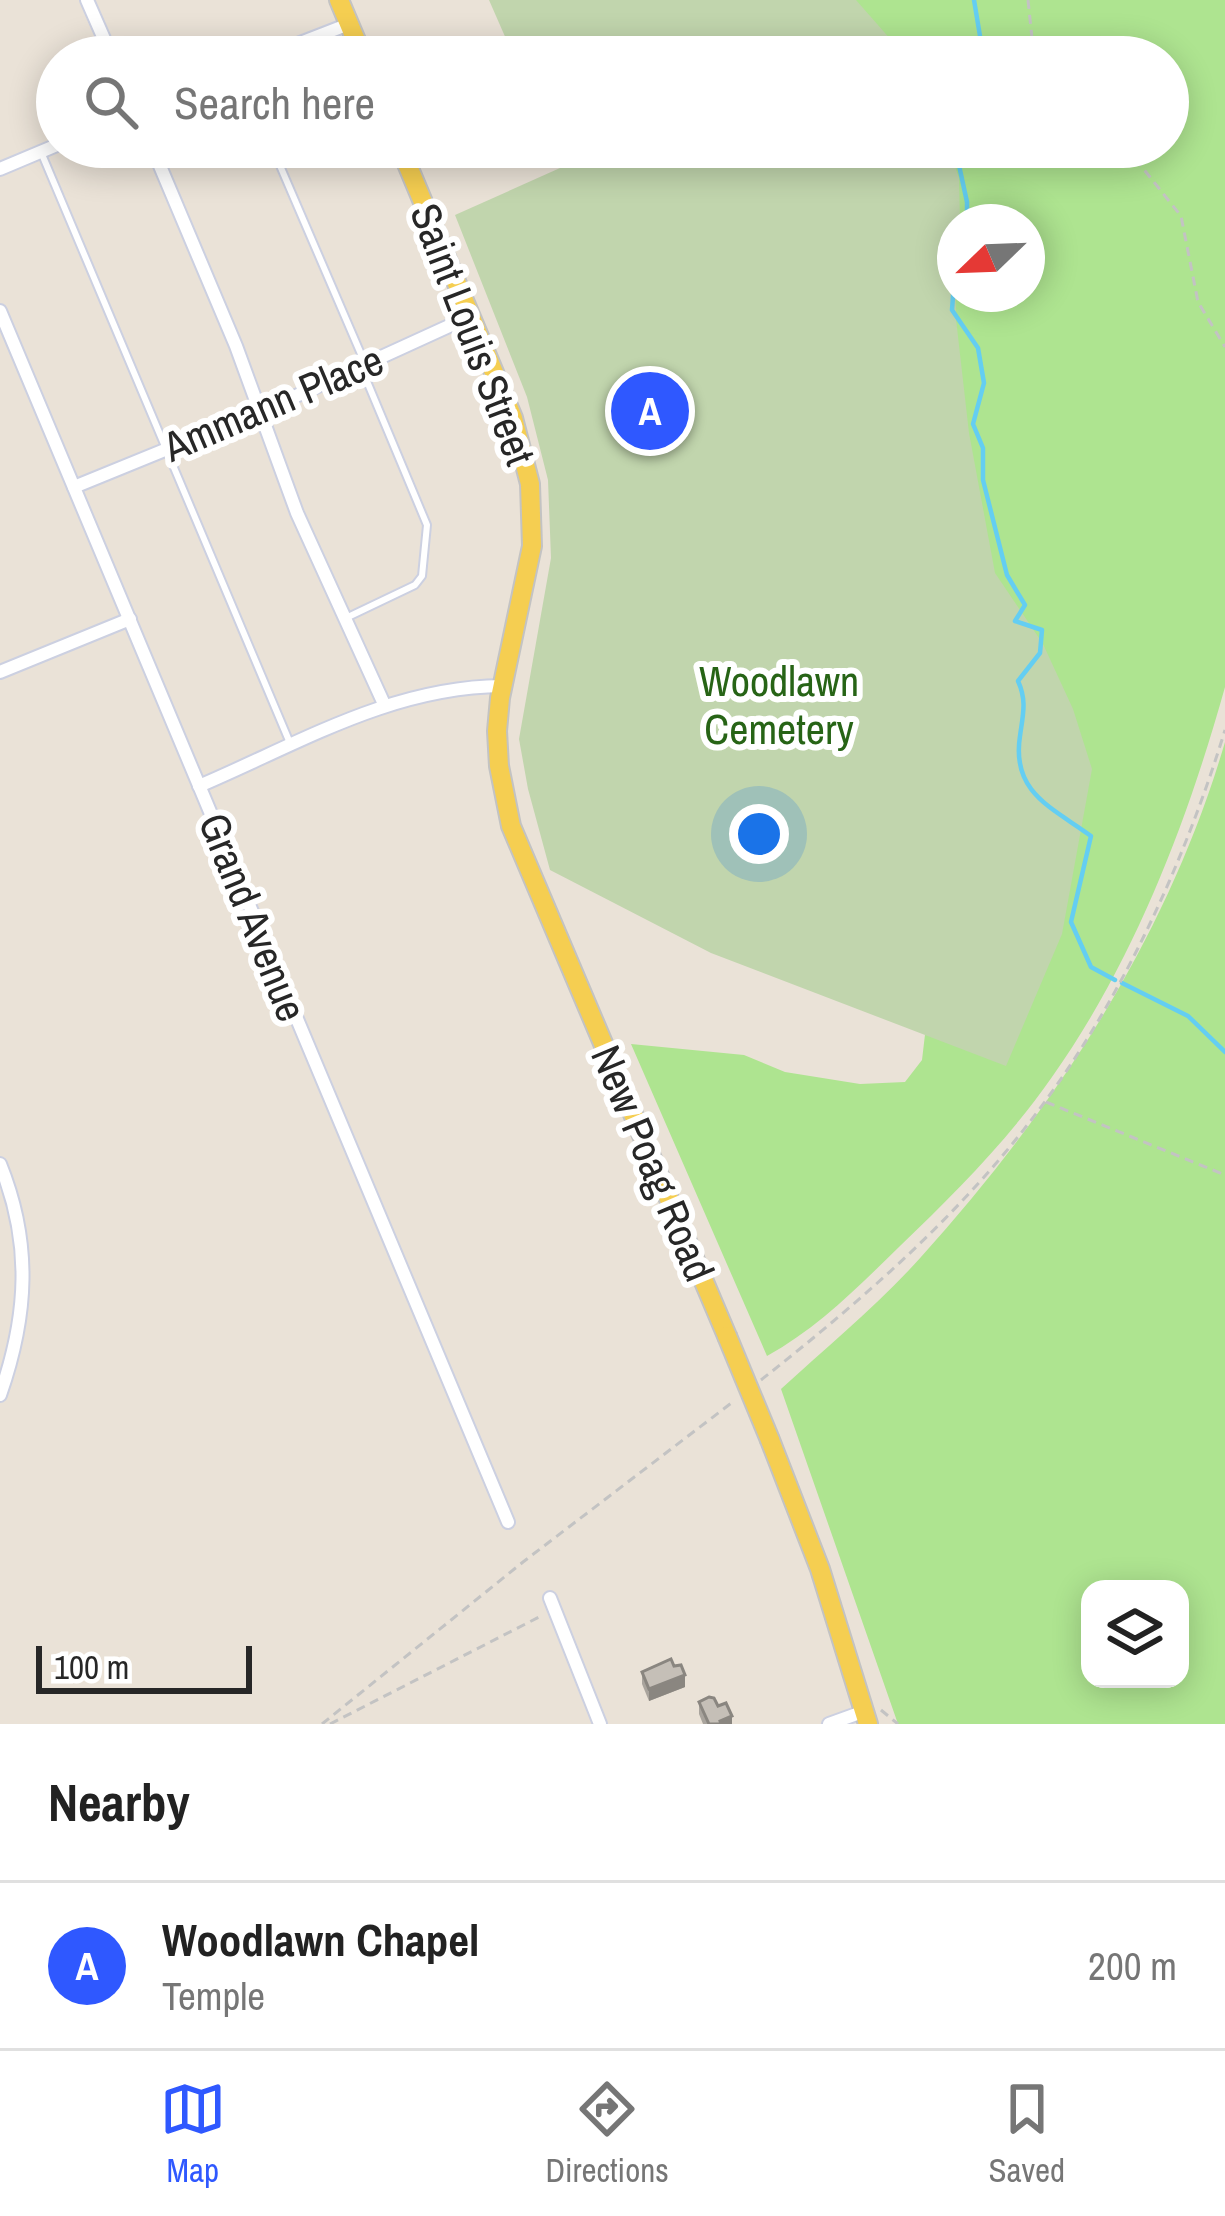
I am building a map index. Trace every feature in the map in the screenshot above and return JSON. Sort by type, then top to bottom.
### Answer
[{"type":"main road","points":[[339,0],[354,36]]},
{"type":"main road","name":"Saint Louis Street","points":[[409,168],[513,418],[530,484],[532,546],[524,596]]},
{"type":"main road","name":"New Poag Road","points":[[524,596],[502,686],[497,731],[512,826],[770,1440],[820,1569],[866,1717]]},
{"type":"street","points":[[87,0],[103,36]]},
{"type":"street","points":[[318,36],[349,24]]},
{"type":"street","points":[[0,169],[36,154]]},
{"type":"street","points":[[161,168],[297,513],[384,704]]},
{"type":"street","name":"Grand Avenue","points":[[0,311],[508,1522]]},
{"type":"street","name":"Ammann Place","points":[[74,487],[260,412],[471,316]]},
{"type":"street","points":[[0,672],[130,619]]},
{"type":"street","points":[[199,785],[384,704],[434,691],[502,686]]},
{"type":"street","points":[[0,1164],[19,1219],[25,1282],[24,1308],[0,1394]]},
{"type":"street","points":[[550,1598],[600,1724]]},
{"type":"street","points":[[829,1724],[866,1717]]},
{"type":"lane","points":[[48,168],[292,746]]},
{"type":"lane","points":[[281,168],[429,537],[422,576],[415,585],[344,619]]},
{"type":"path","points":[[1028,0],[1032,36]]},
{"type":"path","points":[[1143,168],[1181,216],[1198,302],[1225,347]]},
{"type":"path","points":[[322,1724],[838,1319],[966,1195],[1044,1102],[1104,1007],[1154,913],[1206,792],[1225,730]]},
{"type":"path","points":[[1044,1102],[1225,1175]]},
{"type":"path","points":[[330,1724],[539,1615],[556,1614]]},
{"type":"green space","points":[[489,0],[856,0],[888,36],[505,36]]},
{"type":"green space","points":[[736,0],[1225,0],[1225,687],[1193,789],[1133,938],[1081,1033],[1035,1100],[960,1186],[837,1306],[767,1356],[631,1044],[744,1055],[785,1072],[860,1084],[905,1082],[922,1060],[926,1026],[903,168],[1189,168],[1189,36],[805,36]]},
{"type":"green space","name":"Woodlawn Cemetery","points":[[560,168],[955,168],[960,204],[937,204],[937,312],[956,312],[969,433],[995,573],[1043,644],[1073,709],[1092,769],[1062,934],[1006,1066],[711,953],[550,870],[519,739],[551,558],[548,480],[527,397],[455,215]]},
{"type":"green space","points":[[1225,742],[1225,1724],[898,1724],[781,1389],[905,1274],[1017,1141],[1102,1016],[1172,884]]},
{"type":"building","points":[[656,389],[662,402],[645,409],[639,396]]},
{"type":"building","points":[[671,1659],[685,1675],[649,1689],[642,1672]]},
{"type":"building","points":[[709,1697],[718,1706],[726,1703],[732,1716],[721,1724],[709,1724],[699,1702]]},
{"type":"waterway","points":[[974,0],[980,36]]},
{"type":"waterway","points":[[960,168],[967,204]]},
{"type":"waterway","points":[[953,312],[978,348],[984,383],[973,424],[983,448],[983,480],[1007,575],[1025,605],[1015,621],[1042,630],[1040,653],[1018,681],[1023,701],[1022,772],[1038,797],[1091,836],[1071,922],[1091,967],[1115,980]]},
{"type":"waterway","points":[[1122,983],[1188,1016],[1225,1052]]},
{"type":"place","name":"Woodlawn Chapel","points":[[650,411]]}]
